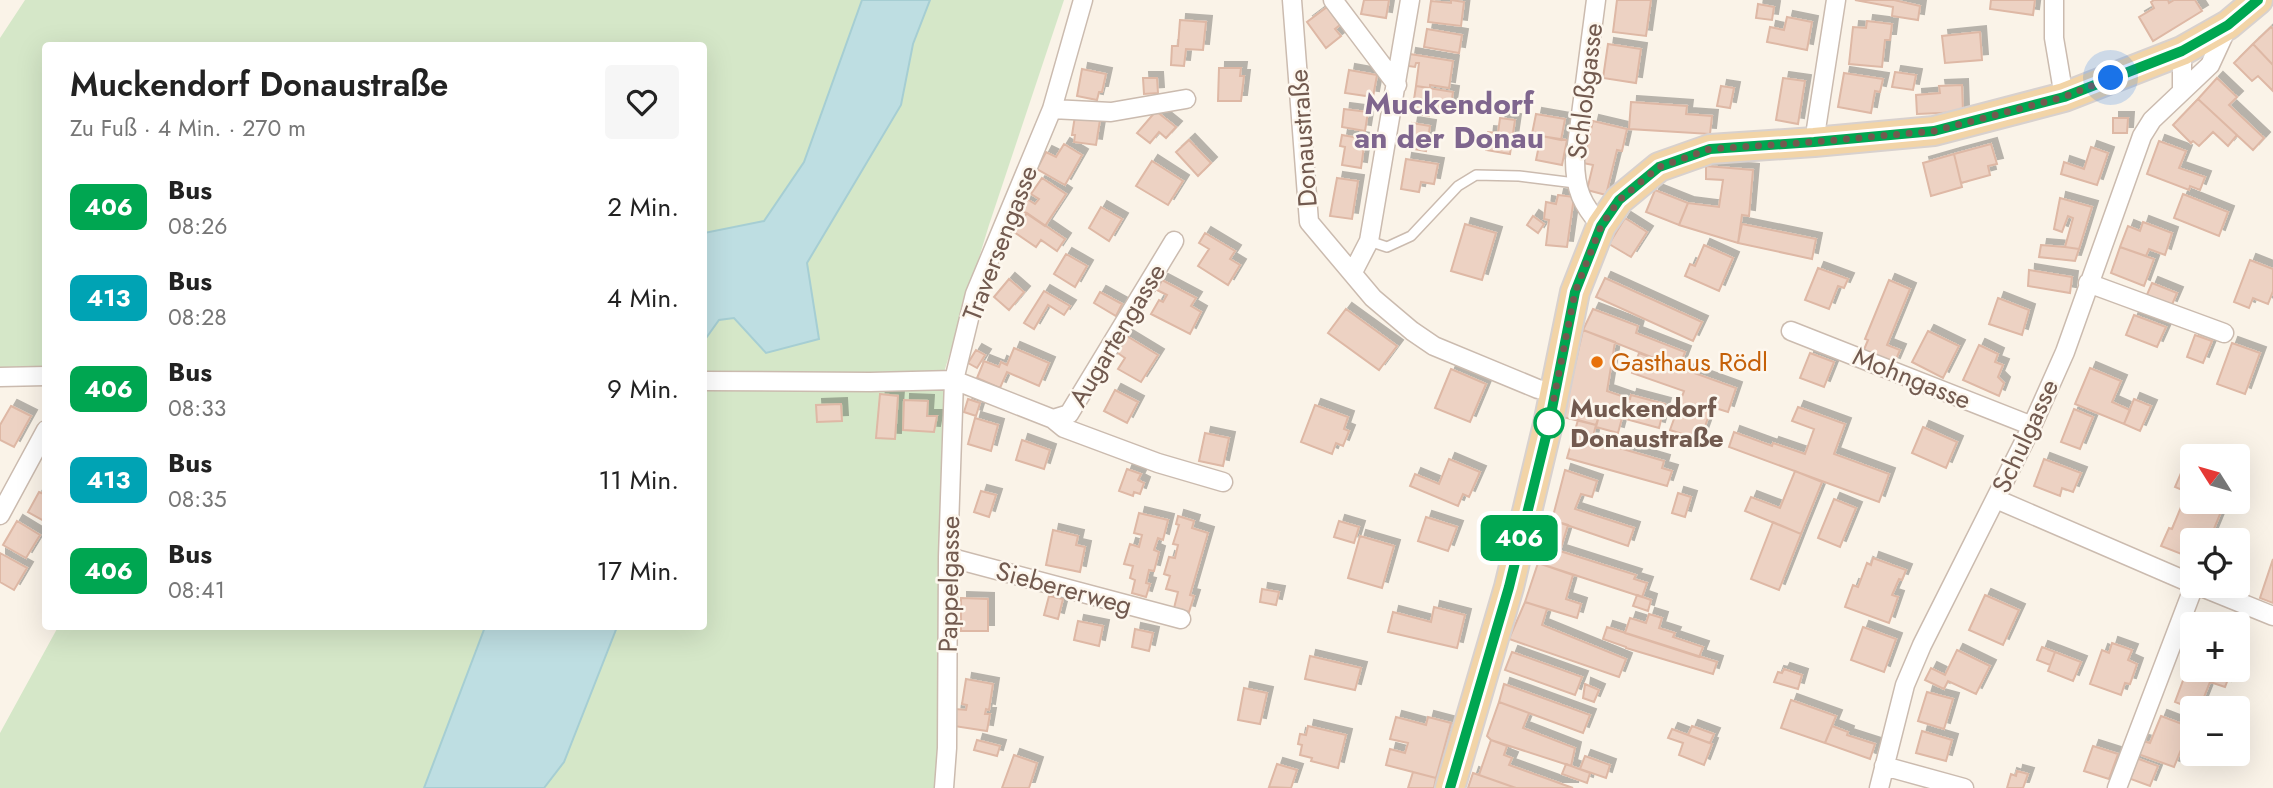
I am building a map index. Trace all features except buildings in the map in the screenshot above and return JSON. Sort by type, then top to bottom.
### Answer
[{"type":"main road","points":[[1450,788],[1509,587],[1555,393],[1575,292],[1601,226],[1619,200],[1659,167],[1710,149],[1934,131],[2064,97],[2182,51],[2228,25],[2258,0]]},
{"type":"street","name":"Traversengasse","points":[[954,380],[975,294],[1052,108],[1083,0]]},
{"type":"street","name":"Donaustraße","points":[[1292,0],[1309,222],[1373,298],[1412,331],[1434,346],[1538,389],[1555,393]]},
{"type":"street","points":[[1333,0],[1397,85]]},
{"type":"street","points":[[1353,272],[1369,241],[1410,0]]},
{"type":"street","name":"Schloßgasse","points":[[1596,0],[1575,160],[1575,183],[1589,212],[1601,226]]},
{"type":"street","points":[[1814,142],[1836,0]]},
{"type":"street","points":[[2054,0],[2054,38],[2064,97]]},
{"type":"street","name":"Schulgasse","points":[[1879,788],[1905,685],[1913,665],[2032,426],[2065,352],[2143,136],[2152,120],[2210,65],[2228,25]]},
{"type":"street","points":[[2182,51],[2182,91]]},
{"type":"street","points":[[1052,108],[1111,112],[1186,99]]},
{"type":"street","name":"Augartengasse","points":[[1053,419],[1069,414],[1174,241]]},
{"type":"street","points":[[2088,283],[2224,333]]},
{"type":"street","name":"Mohngasse","points":[[1791,331],[2032,426]]},
{"type":"street","points":[[0,377],[42,376]]},
{"type":"street","points":[[707,381],[954,380]]},
{"type":"street","name":"Augartengasse","points":[[954,380],[1053,419],[1064,428],[1111,446],[1223,482]]},
{"type":"street","name":"Pappelgasse","points":[[944,788],[954,380]]},
{"type":"street","points":[[0,515],[42,437]]},
{"type":"street","points":[[1996,499],[2180,579]]},
{"type":"street","name":"Siebererweg","points":[[948,556],[1181,619]]},
{"type":"street","points":[[2117,788],[2190,598]]},
{"type":"street","points":[[2228,598],[2273,616]]},
{"type":"street","points":[[1884,766],[1964,788]]},
{"type":"lane","name":"Schloßgasse","points":[[1369,241],[1387,247],[1411,236],[1458,186],[1476,174],[1575,183]]},
{"type":"green space","points":[[25,0],[862,0],[804,162],[764,221],[707,232],[707,42],[42,42],[42,369],[0,370],[0,38]]},
{"type":"green space","points":[[930,0],[1064,0],[989,225],[945,369],[943,738],[938,788],[544,788],[564,762],[616,630],[707,630],[707,337],[719,320],[734,318],[766,353],[819,339],[807,263],[901,105],[913,44]]},
{"type":"green space","points":[[56,630],[484,630],[424,788],[0,788],[0,733]]},
{"type":"water","points":[[862,0],[930,0],[913,44],[901,105],[807,263],[819,339],[766,353],[734,318],[719,320],[707,337],[707,232],[764,221],[804,162]]},
{"type":"water","points":[[484,630],[616,630],[564,762],[544,788],[424,788]]},
{"type":"bus line","name":"406","points":[[1450,788],[1509,587],[1519,537],[1549,424],[1575,292],[1601,226],[1619,200],[1659,167],[1710,149],[1934,131],[2064,97],[2182,51],[2228,25],[2258,0]]},
{"type":"place","name":"Gasthaus Rödl","points":[[1597,362]]},
{"type":"place","name":"Muckendorf Donaustraße","points":[[1549,423]]},
{"type":"district","name":"Muckendorf an der Donau","points":[[1449,120]]},
{"type":"route","points":[[1549,423],[1575,292],[1601,226],[1619,200],[1659,167],[1710,149],[1934,131],[2064,97],[2111,78]]}]
